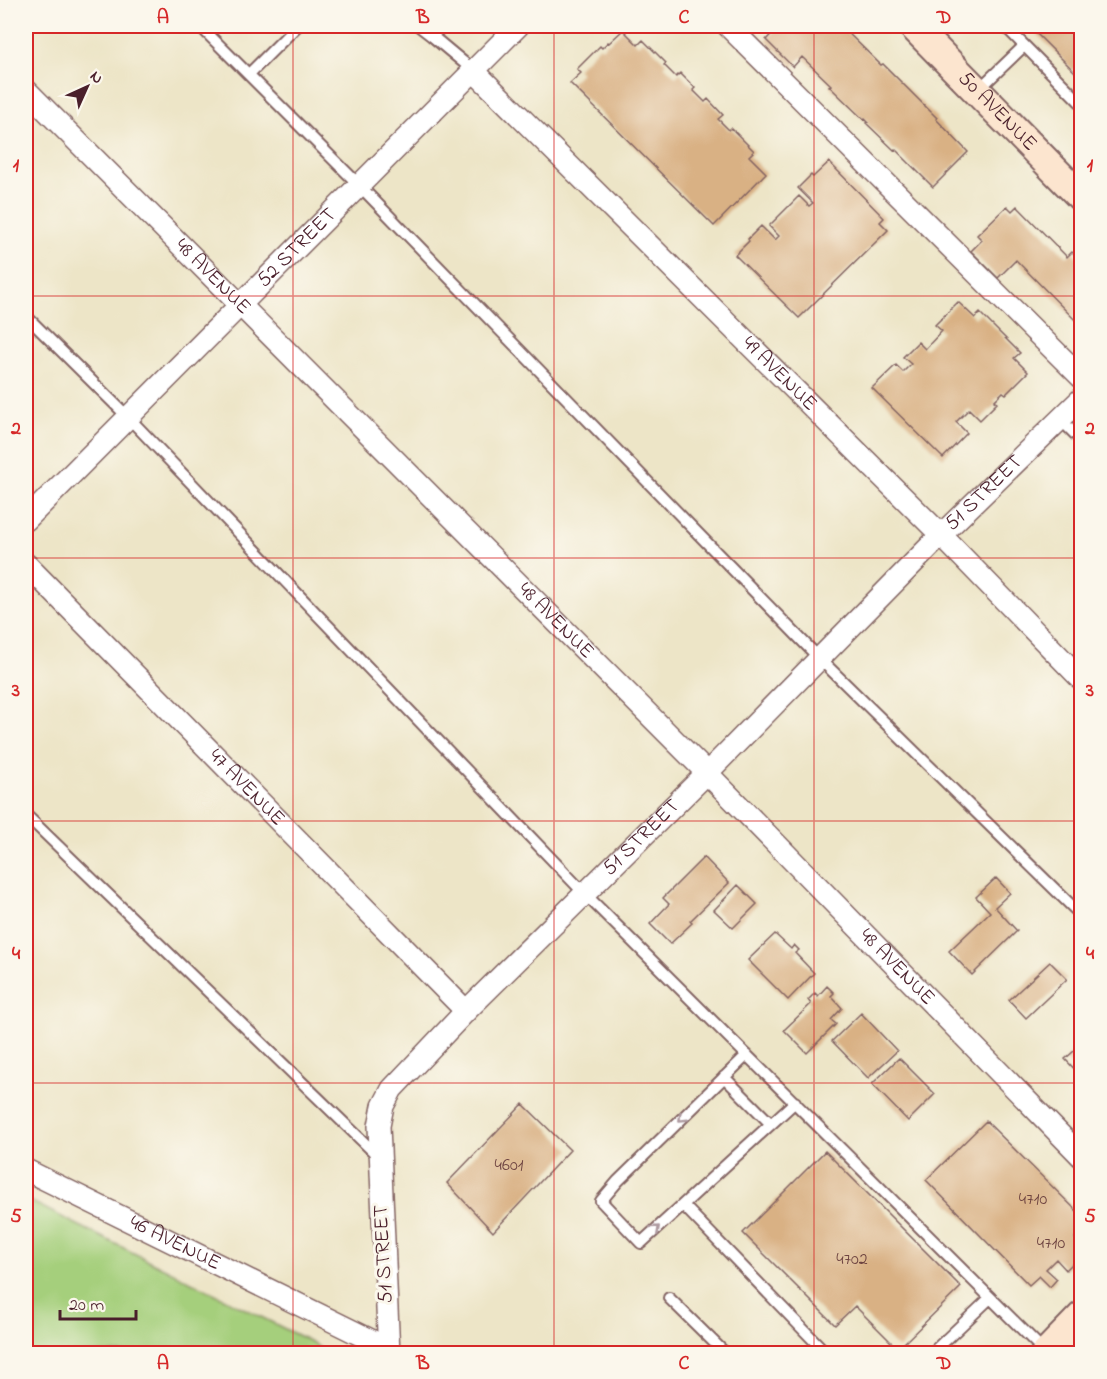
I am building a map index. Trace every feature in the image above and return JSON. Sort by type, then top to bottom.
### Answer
[{"type":"main road","name":"50 AVENUE","points":[[913,26],[1082,198]]},
{"type":"main road","points":[[1045,1353],[1082,1316]]},
{"type":"street","name":"52 STREET","points":[[26,520],[518,26]]},
{"type":"street","points":[[728,26],[1082,378]]},
{"type":"street","name":"49 AVENUE","points":[[474,71],[941,535],[1082,680]]},
{"type":"street","name":"48 AVENUE","points":[[26,90],[706,773],[1082,1157]]},
{"type":"street","name":"51 STREET","points":[[389,1351],[379,1126],[382,1106],[392,1089],[466,1011],[941,535],[1082,398]]},
{"type":"street","name":"47 AVENUE","points":[[26,564],[466,1011]]},
{"type":"street","name":"46 AVENUE","points":[[26,1170],[389,1351]]},
{"type":"lane","points":[[200,26],[359,185],[819,658],[1082,916]]},
{"type":"lane","points":[[249,74],[297,26]]},
{"type":"lane","points":[[419,26],[474,71]]},
{"type":"lane","points":[[432,36],[442,26]]},
{"type":"lane","points":[[1005,26],[1082,104]]},
{"type":"lane","points":[[977,91],[1024,46]]},
{"type":"lane","points":[[26,316],[128,417],[584,893],[1045,1353]]},
{"type":"lane","points":[[1060,419],[1082,441]]},
{"type":"lane","points":[[26,815],[380,1159]]},
{"type":"lane","points":[[747,1055],[618,1181],[601,1201],[641,1243],[795,1102]]},
{"type":"lane","points":[[724,1077],[771,1124]]},
{"type":"lane","points":[[683,1205],[827,1353]]},
{"type":"lane","points":[[669,1298],[726,1353]]},
{"type":"lane","points":[[931,1353],[990,1298]]},
{"type":"green space","points":[[26,1199],[313,1343],[326,1353],[26,1353]]},
{"type":"building","points":[[775,26],[841,26],[881,65],[883,64],[968,152],[933,187],[802,57],[793,67],[766,40],[777,28]]},
{"type":"building","points":[[1029,26],[1082,26],[1082,79]]},
{"type":"building","points":[[623,30],[638,45],[643,40],[666,63],[664,65],[676,77],[680,73],[705,102],[708,99],[723,115],[718,119],[729,130],[731,128],[754,151],[749,156],[766,173],[714,226],[570,83],[581,73],[577,69],[600,46],[602,48]]},
{"type":"building","points":[[829,162],[884,218],[880,222],[888,230],[799,318],[735,255],[761,226],[775,240],[779,236],[769,226],[799,196],[809,206],[813,203],[798,188]]},
{"type":"building","points":[[1007,206],[1012,211],[1017,206],[1067,257],[1072,252],[1082,261],[1082,327],[1016,260],[998,278],[971,251],[982,240],[977,235]]},
{"type":"building","points":[[958,302],[975,318],[980,313],[1020,353],[1014,358],[1028,372],[1006,394],[1003,392],[994,401],[997,403],[980,420],[969,409],[956,422],[967,433],[943,458],[872,388],[896,365],[903,372],[911,364],[903,357],[918,342],[925,349],[942,331],[935,325]]},
{"type":"building","points":[[704,857],[729,883],[670,944],[650,924],[669,904],[663,898]]},
{"type":"building","points":[[996,878],[1010,893],[995,907],[1017,931],[972,975],[949,951],[990,912],[976,897]]},
{"type":"building","points":[[738,885],[757,904],[733,928],[714,910]]},
{"type":"building","points":[[775,934],[791,949],[794,945],[799,950],[795,953],[814,973],[788,1000],[748,960]]},
{"type":"building","points":[[1050,962],[1067,979],[1026,1018],[1009,1000]]},
{"type":"building","points":[[827,986],[834,993],[831,996],[842,1008],[831,1020],[836,1024],[807,1053],[784,1030],[811,1004],[808,1000],[815,993],[818,996]]},
{"type":"building","points":[[861,1013],[897,1051],[868,1078],[832,1041]]},
{"type":"building","points":[[1082,1044],[1082,1077],[1065,1059]]},
{"type":"building","points":[[899,1058],[935,1094],[908,1121],[872,1084]]},
{"type":"building","points":[[523,1104],[570,1150],[493,1232],[447,1183]]},
{"type":"building","points":[[986,1121],[1082,1216],[1082,1231],[1075,1238],[1082,1244],[1082,1254],[1066,1270],[1056,1259],[1046,1269],[1057,1279],[1050,1287],[1039,1276],[1029,1285],[926,1180]]},
{"type":"building","points":[[825,1151],[961,1287],[898,1349],[855,1306],[835,1325],[743,1233]]}]
